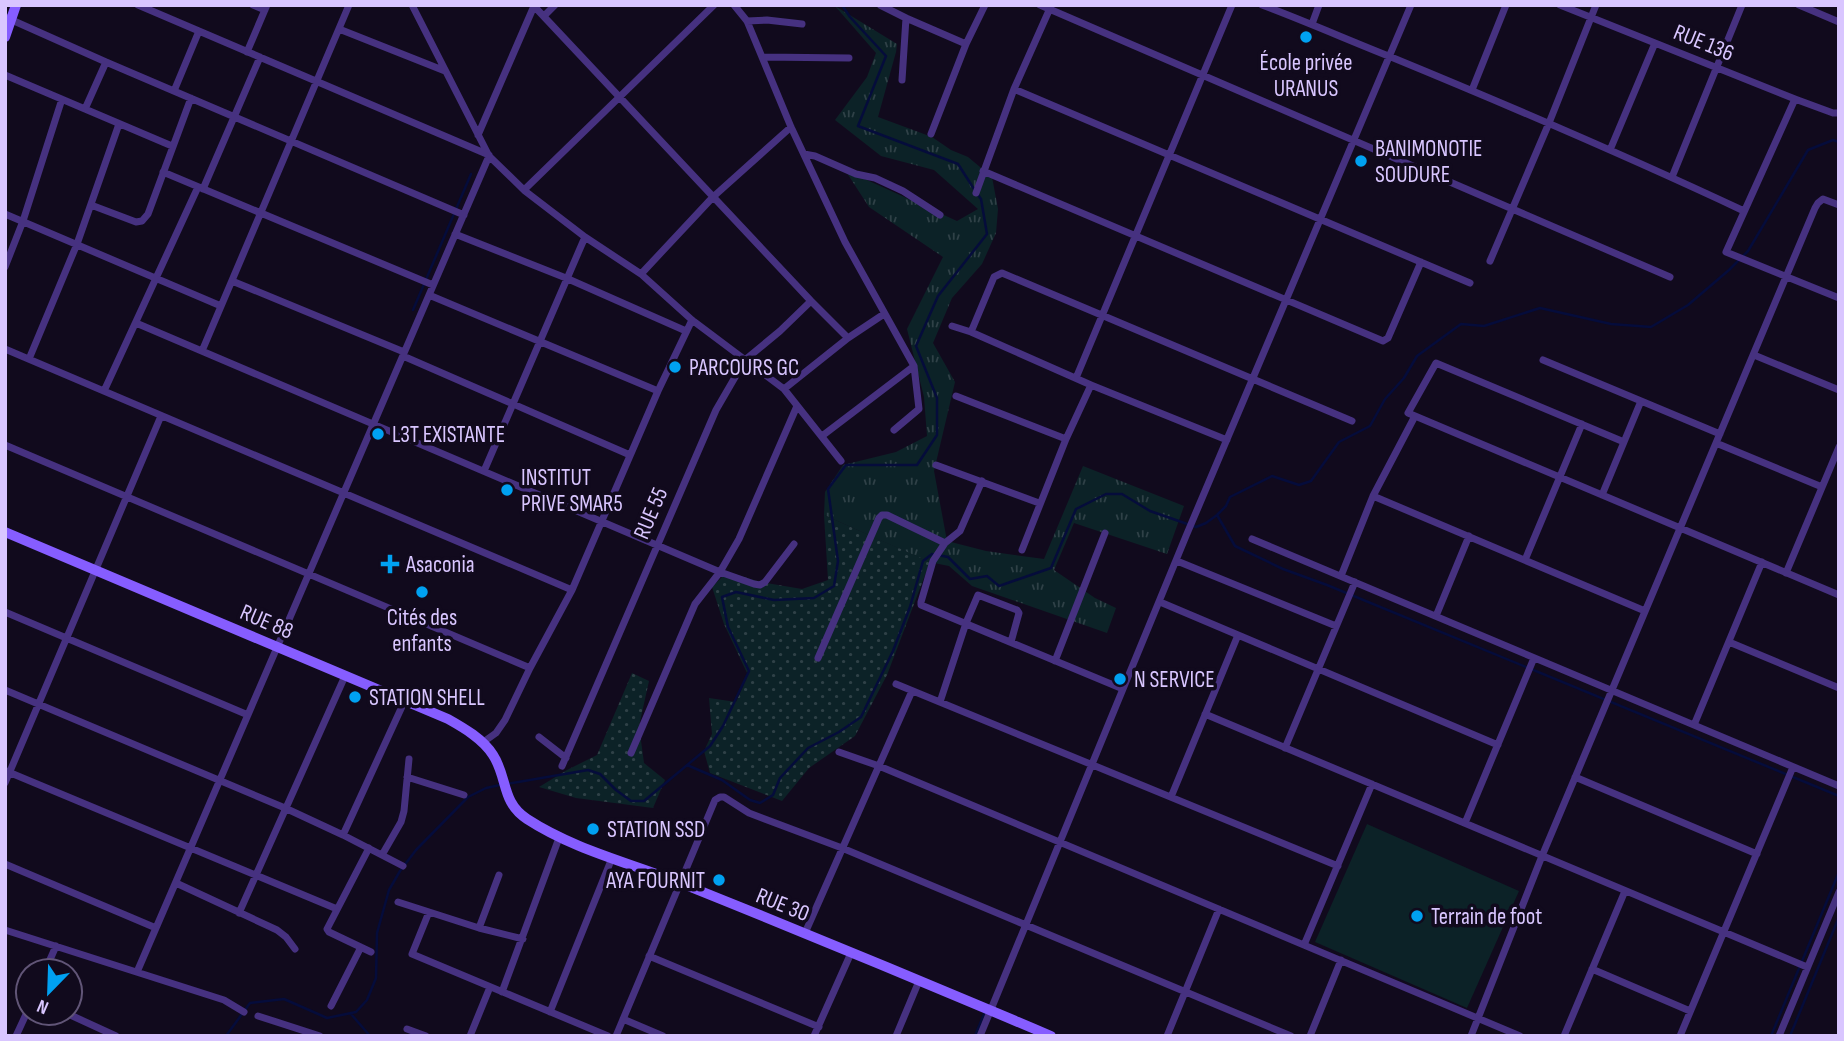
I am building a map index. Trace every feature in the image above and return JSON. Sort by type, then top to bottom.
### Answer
[{"type":"main road","points":[[5,37],[8,18],[16,5]]},
{"type":"main road","name":"RUE 88","points":[[5,532],[448,719],[467,730],[493,755],[499,766],[508,799]]},
{"type":"main road","name":"RUE 30","points":[[508,799],[524,818],[559,838],[680,882],[1051,1036]]},
{"type":"street","points":[[138,5],[157,9],[199,31],[489,156]]},
{"type":"street","points":[[247,52],[266,8],[253,5]]},
{"type":"street","points":[[202,351],[349,5]]},
{"type":"street","points":[[412,5],[489,156],[524,190],[585,237],[641,274],[692,320],[784,389],[841,461]]},
{"type":"street","points":[[544,16],[555,5]]},
{"type":"street","points":[[524,190],[714,5]]},
{"type":"street","points":[[734,5],[747,21],[791,127],[845,242],[914,366],[919,409],[894,430]]},
{"type":"street","points":[[880,5],[966,44]]},
{"type":"street","points":[[931,134],[966,44],[985,5]]},
{"type":"street","points":[[1040,5],[1051,7],[1202,77],[1670,277]]},
{"type":"street","points":[[1076,378],[1232,5]]},
{"type":"street","points":[[1262,5],[1472,90],[1744,211]]},
{"type":"street","points":[[1312,24],[1319,5]]},
{"type":"street","points":[[979,1036],[1186,536],[1411,5]]},
{"type":"street","points":[[1472,90],[1506,5]]},
{"type":"street","name":"RUE 136","points":[[1560,5],[1839,114]]},
{"type":"street","points":[[1490,261],[1596,5]]},
{"type":"street","points":[[1672,177],[1742,5]]},
{"type":"street","points":[[1799,5],[1839,22]]},
{"type":"street","points":[[478,135],[534,6],[848,338]]},
{"type":"street","points":[[975,193],[1014,89],[1051,7]]},
{"type":"street","points":[[8,18],[464,215]]},
{"type":"street","points":[[902,80],[906,18]]},
{"type":"street","points":[[747,21],[802,24]]},
{"type":"street","points":[[339,29],[445,71]]},
{"type":"street","points":[[174,91],[199,31]]},
{"type":"street","points":[[1610,150],[1655,43]]},
{"type":"street","points":[[104,391],[260,57]]},
{"type":"street","points":[[763,57],[849,58]]},
{"type":"street","points":[[85,109],[106,62]]},
{"type":"street","points":[[5,75],[172,146]]},
{"type":"street","points":[[1014,89],[1470,283]]},
{"type":"street","points":[[91,205],[136,222],[142,221],[148,214],[191,98]]},
{"type":"street","points":[[5,267],[23,221],[62,99]]},
{"type":"street","points":[[1795,99],[1726,252],[1839,298]]},
{"type":"street","points":[[29,359],[91,205],[119,124]]},
{"type":"street","points":[[641,274],[713,197],[791,127]]},
{"type":"street","points":[[804,154],[856,174],[875,178],[903,191],[940,215]]},
{"type":"street","points":[[137,972],[489,156]]},
{"type":"street","points":[[983,171],[1383,341],[1388,338],[1420,262]]},
{"type":"street","points":[[163,172],[433,285]]},
{"type":"street","points":[[1471,1036],[1542,856],[1818,202],[1823,200],[1839,205]]},
{"type":"street","points":[[5,214],[221,306]]},
{"type":"street","points":[[455,234],[566,278],[686,331]]},
{"type":"street","points":[[484,471],[585,237]]},
{"type":"street","points":[[971,332],[994,278],[1002,273],[1352,421]]},
{"type":"street","points":[[232,281],[630,455]]},
{"type":"street","points":[[429,295],[658,391]]},
{"type":"street","name":"RUE 55","points":[[562,766],[716,410],[745,360],[811,301]]},
{"type":"street","points":[[784,389],[848,338],[884,314]]},
{"type":"street","points":[[482,743],[496,733],[505,720],[572,590],[658,391],[692,320]]},
{"type":"street","points":[[136,323],[720,572],[760,585],[794,544]]},
{"type":"street","points":[[952,326],[1227,440]]},
{"type":"street","points":[[5,349],[572,590]]},
{"type":"street","points":[[1754,355],[1839,390]]},
{"type":"street","points":[[1543,360],[1641,401],[1822,487]]},
{"type":"street","points":[[1624,442],[1436,363],[1408,413],[1839,595]]},
{"type":"street","points":[[822,436],[914,366]]},
{"type":"street","points":[[1021,550],[1091,385]]},
{"type":"street","points":[[956,396],[1066,439]]},
{"type":"street","points":[[1602,495],[1641,401]]},
{"type":"street","points":[[631,753],[695,604],[720,572],[739,539],[797,406]]},
{"type":"street","points":[[5,783],[7,771],[162,416]]},
{"type":"street","points":[[1340,576],[1373,496],[1415,416]]},
{"type":"street","points":[[1525,560],[1582,424]]},
{"type":"street","points":[[5,445],[530,668]]},
{"type":"street","points":[[1786,573],[1839,447]]},
{"type":"street","points":[[936,465],[1039,503]]},
{"type":"street","points":[[982,481],[960,531],[945,543],[933,561],[920,602],[923,606],[1123,688]]},
{"type":"street","points":[[1373,496],[1646,611]]},
{"type":"street","points":[[818,658],[882,515],[945,543]]},
{"type":"street","points":[[1055,660],[1105,533]]},
{"type":"street","points":[[1436,616],[1469,536]]},
{"type":"street","points":[[1252,539],[1839,786]]},
{"type":"street","points":[[1177,561],[1336,626]]},
{"type":"street","points":[[1694,725],[1762,562]]},
{"type":"street","points":[[1285,748],[1355,582]]},
{"type":"street","points":[[940,702],[978,595],[1017,610],[1020,617],[1011,642]]},
{"type":"street","points":[[1160,602],[1498,745]]},
{"type":"street","points":[[5,612],[248,715]]},
{"type":"street","points":[[1171,797],[1238,635]]},
{"type":"street","points":[[1729,642],[1839,688]]},
{"type":"street","points":[[1465,823],[1534,658]]},
{"type":"street","points":[[239,913],[345,676]]},
{"type":"street","points":[[896,684],[1338,866]]},
{"type":"street","points":[[5,690],[285,808],[403,866]]},
{"type":"street","points":[[804,933],[912,691]]},
{"type":"street","points":[[343,835],[405,700]]},
{"type":"street","points":[[1205,714],[1807,967]]},
{"type":"street","points":[[539,737],[566,758]]},
{"type":"street","points":[[839,752],[879,766],[1520,1036]]},
{"type":"street","points":[[382,855],[401,822],[409,760]]},
{"type":"street","points":[[1680,1036],[1793,767]]},
{"type":"street","points":[[7,771],[337,909]]},
{"type":"street","points":[[407,777],[464,795]]},
{"type":"street","points":[[1575,777],[1756,853]]},
{"type":"street","points":[[1304,945],[1372,784]]},
{"type":"street","points":[[616,1036],[715,800],[724,797],[749,813],[842,848],[1291,1036]]},
{"type":"street","points":[[502,992],[559,838]]},
{"type":"street","points":[[369,848],[327,929],[371,952]]},
{"type":"street","points":[[550,1012],[612,858]]},
{"type":"street","points":[[5,864],[156,928]]},
{"type":"street","points":[[479,928],[499,875]]},
{"type":"street","points":[[176,883],[277,930],[295,948]]},
{"type":"street","points":[[1564,1036],[1625,891]]},
{"type":"street","points":[[1779,1036],[1839,892]]},
{"type":"street","points":[[398,902],[523,939]]},
{"type":"street","points":[[1167,1036],[1219,909]]},
{"type":"street","points":[[429,912],[412,954],[608,1036]]},
{"type":"street","points":[[5,930],[224,1000],[244,1012]]},
{"type":"street","points":[[51,957],[56,946]]},
{"type":"street","points":[[331,1006],[361,947]]},
{"type":"street","points":[[814,1036],[851,953]]},
{"type":"street","points":[[649,956],[819,1027]]},
{"type":"street","points":[[1310,1036],[1341,960]]},
{"type":"street","points":[[1592,969],[1690,1011]]},
{"type":"street","points":[[896,1036],[919,981]]},
{"type":"street","points":[[470,1036],[490,987]]},
{"type":"street","points":[[258,1016],[320,1036]]},
{"type":"street","points":[[623,1019],[663,1036]]},
{"type":"street","points":[[84,1021],[116,1036]]},
{"type":"street","points":[[407,1029],[425,1036]]},
{"type":"green space","points":[[835,6],[897,44],[878,117],[932,137],[951,150],[968,157],[992,177],[998,209],[996,233],[982,264],[952,298],[933,343],[955,382],[934,471],[947,541],[986,551],[1044,559],[1083,466],[1184,506],[1167,554],[1074,523],[1054,570],[1095,598],[1116,608],[1107,633],[972,586],[949,566],[929,562],[824,515],[825,492],[843,465],[896,452],[927,436],[924,397],[907,329],[943,257],[869,207],[845,170],[957,221],[978,209],[934,170],[881,156],[835,120],[867,77],[876,53]]},
{"type":"green space","points":[[824,515],[930,562],[887,675],[855,736],[809,768],[782,801],[710,773],[704,751],[712,734],[709,698],[736,702],[748,675],[724,624],[712,587],[727,572],[761,582],[802,589],[828,580]]},
{"type":"green space","points":[[632,673],[649,681],[639,726],[644,763],[665,780],[653,808],[576,798],[539,787],[597,755]]},
{"type":"green space","name":"Terrain de foot","points":[[1367,824],[1519,891],[1467,1008],[1315,942]]},
{"type":"waterway","points":[[842,5],[886,56],[858,126],[958,164],[974,189]]},
{"type":"waterway","points":[[687,765],[722,780],[750,800],[760,803],[773,795],[780,778],[808,748],[861,717],[893,651],[910,607],[923,561],[932,554],[948,557],[970,579],[987,576],[999,586],[1051,568],[1076,509],[1106,494],[1122,494],[1150,511],[1196,527],[1217,515],[1230,497],[1272,476],[1299,485],[1311,481],[1339,442],[1370,426],[1385,399],[1404,378],[1417,356],[1461,324],[1484,326],[1540,308],[1611,324],[1651,327],[1688,305],[1748,251],[1808,150],[1833,140],[1839,142]]},
{"type":"waterway","points":[[413,310],[471,174]]},
{"type":"waterway","points":[[507,784],[588,770],[600,774],[631,801],[644,801],[710,746],[723,726],[749,671],[728,627],[722,597],[736,592],[774,600],[814,598],[834,586],[838,561],[828,489],[846,465],[917,465],[937,435],[937,398],[916,346],[938,296],[987,234],[978,195]]},
{"type":"waterway","points":[[1217,515],[1235,546],[1283,569],[1839,796]]},
{"type":"waterway","points":[[226,1036],[250,1003],[284,999],[327,1018],[356,1012],[367,1000],[376,978],[377,933],[389,890],[400,871],[416,850],[468,797],[486,788],[500,785]]},
{"type":"waterway","points":[[1771,1036],[1839,872]]},
{"type":"waterway","points":[[1790,1036],[1839,917]]},
{"type":"waterway","points":[[351,1014],[370,1036]]},
{"type":"waterway","points":[[975,1036],[984,1014]]},
{"type":"place","name":"École privée URANUS","points":[[1306,37]]},
{"type":"place","name":"BANIMONOTIE SOUDURE","points":[[1361,161]]},
{"type":"place","name":"PARCOURS GC","points":[[675,367]]},
{"type":"place","name":"L3T EXISTANTE","points":[[378,434]]},
{"type":"place","name":"INSTITUT PRIVE SMAR5","points":[[507,490]]},
{"type":"place","name":"Asaconia","points":[[390,564]]},
{"type":"place","name":"Cités des enfants","points":[[422,592]]},
{"type":"place","name":"N SERVICE","points":[[1120,679]]},
{"type":"place","name":"STATION SHELL","points":[[355,697]]},
{"type":"place","name":"STATION SSD","points":[[593,829]]},
{"type":"place","name":"AYA FOURNIT","points":[[719,880]]},
{"type":"place","name":"Terrain de foot","points":[[1417,916]]}]
